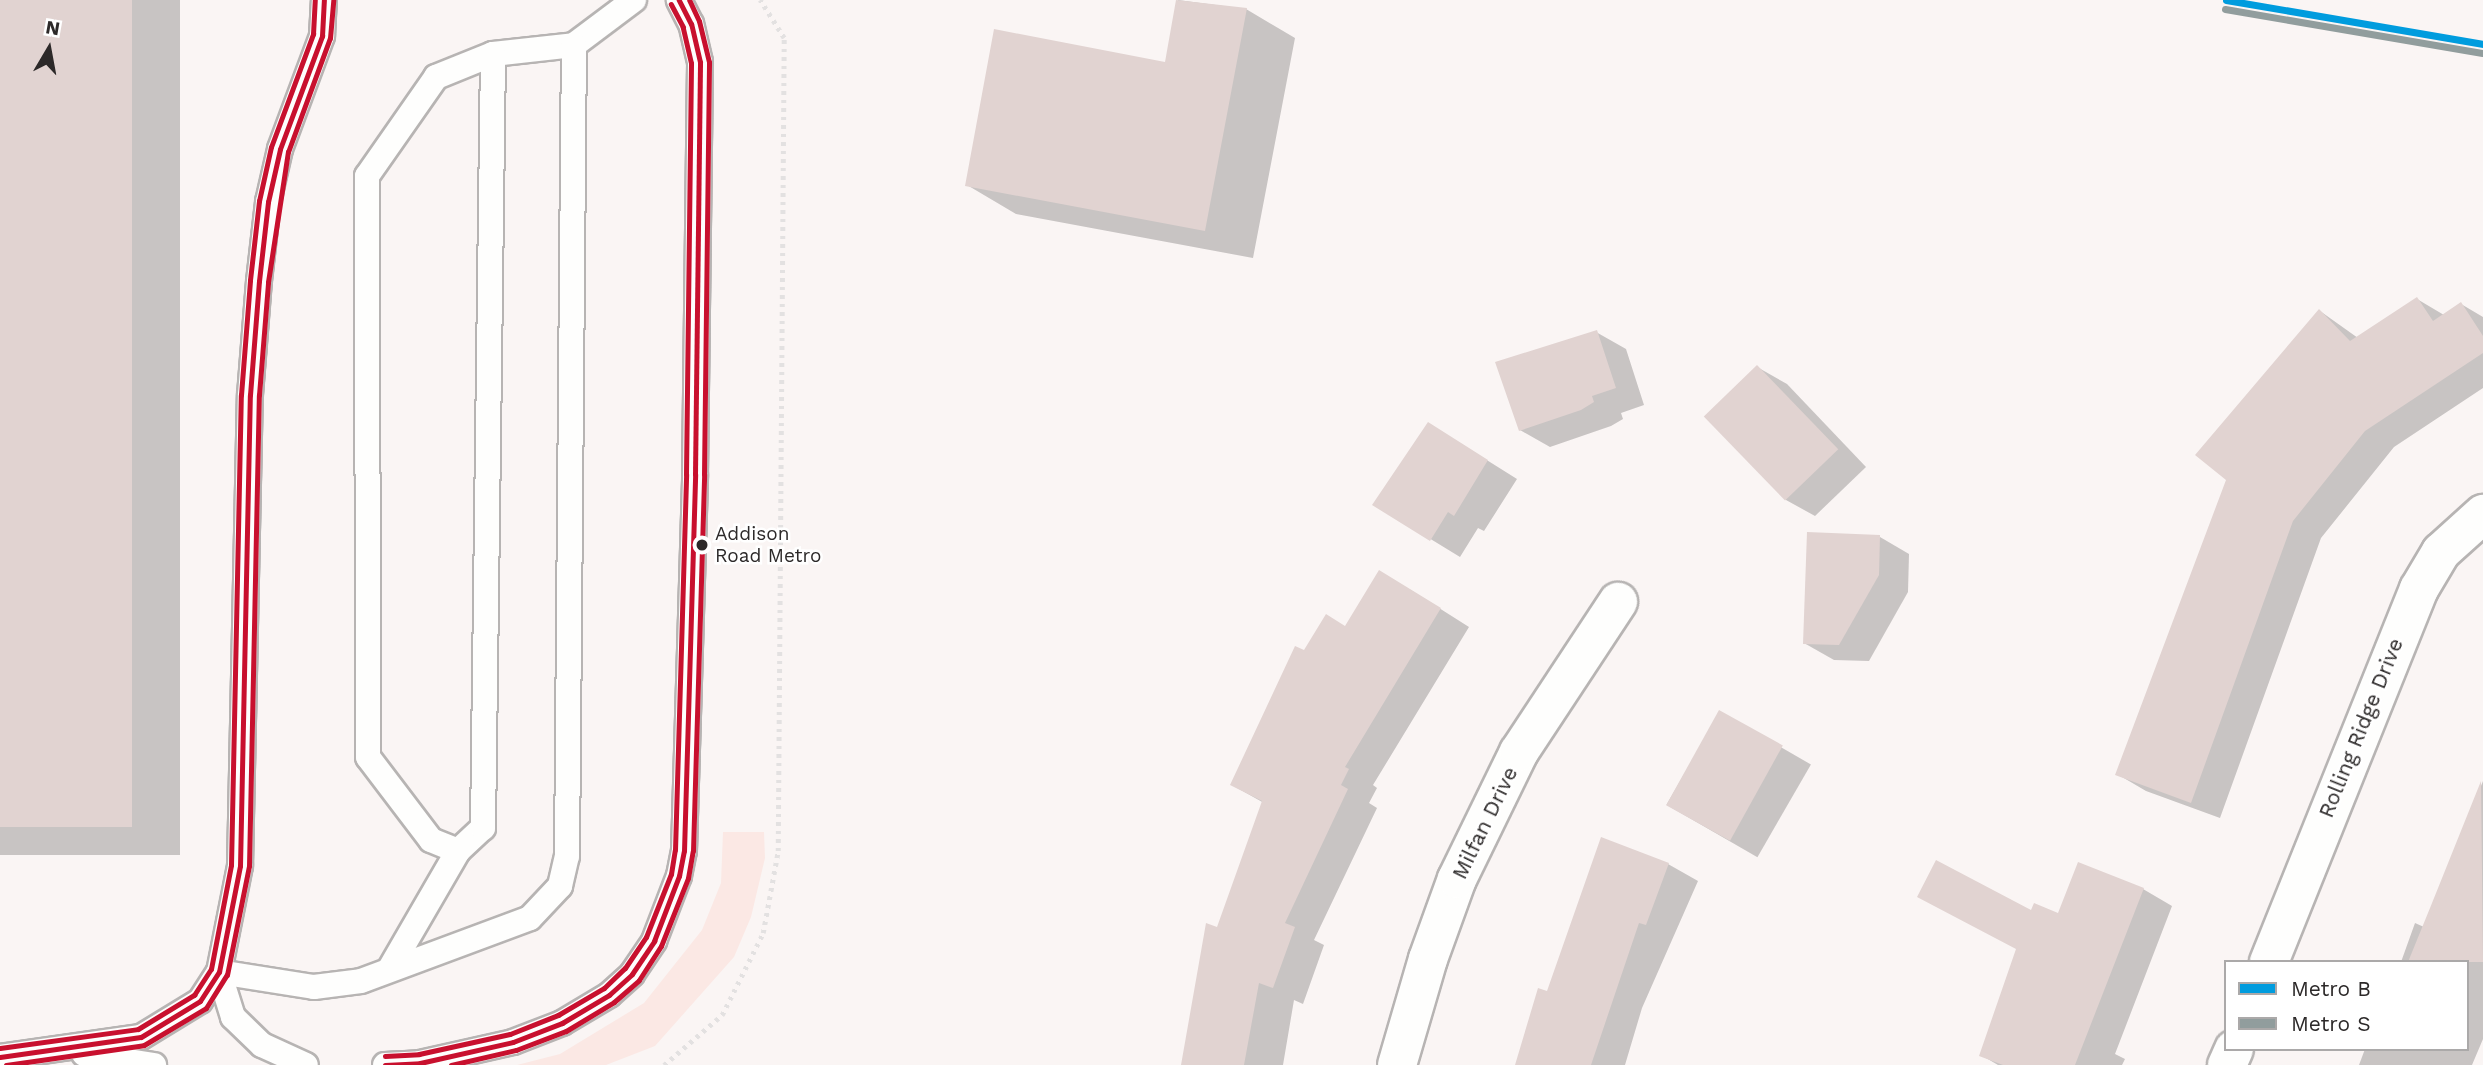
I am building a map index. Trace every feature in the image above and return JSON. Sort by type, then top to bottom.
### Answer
[{"type":"street","name":"Rolling Ridge Drive","points":[[2270,960],[2418,589],[2441,552],[2483,514]]},
{"type":"street","name":"Milfan Drive","points":[[1397,1065],[1428,959],[1458,879],[1519,752],[1618,602]]},
{"type":"lane","points":[[0,1057],[59,1051],[141,1037],[200,1001],[219,972],[240,866],[250,394],[258,281],[268,202],[293,108],[322,36],[324,0]]},
{"type":"lane","points":[[458,851],[431,841],[368,757],[367,176],[436,77],[492,54],[574,45],[634,0]]},
{"type":"lane","points":[[385,1065],[420,1063],[513,1042],[562,1023],[609,995],[632,974],[654,941],[678,876],[684,851],[694,516],[700,62],[691,24],[679,0]]},
{"type":"lane","points":[[219,972],[314,987],[361,981],[530,918],[561,886],[566,856],[574,45]]},
{"type":"lane","points":[[389,970],[458,851],[483,828],[492,54]]},
{"type":"lane","points":[[219,972],[233,1017],[262,1045],[306,1065]]},
{"type":"lane","points":[[59,1051],[154,1065]]},
{"type":"path","points":[[664,1065],[722,1015],[763,933],[778,851],[784,38],[760,0]]},
{"type":"shaded area","points":[[723,832],[764,832],[765,858],[751,917],[734,957],[655,1046],[606,1065],[517,1065],[560,1054],[644,1003],[702,930],[721,883]]},
{"type":"building","points":[[0,0],[132,0],[132,827],[0,827]]},
{"type":"building","points":[[1176,0],[1247,8],[1205,231],[965,186],[994,29],[1165,62]]},
{"type":"building","points":[[2417,297],[2433,321],[2461,302],[2483,336],[2483,353],[2365,431],[2293,521],[2191,803],[2115,775],[2226,480],[2195,455],[2319,309],[2350,341]]},
{"type":"building","points":[[1597,330],[1616,388],[1592,396],[1594,402],[1581,410],[1519,431],[1495,362]]},
{"type":"building","points":[[1757,365],[1838,449],[1785,501],[1704,416]]},
{"type":"building","points":[[1428,422],[1488,460],[1454,516],[1448,512],[1430,541],[1372,505]]},
{"type":"building","points":[[1807,532],[1880,535],[1879,575],[1839,645],[1803,644]]},
{"type":"building","points":[[1379,570],[1441,608],[1345,767],[1349,769],[1341,785],[1348,789],[1285,923],[1295,927],[1273,988],[1259,983],[1244,1065],[1181,1065],[1206,923],[1217,927],[1262,801],[1230,785],[1295,646],[1304,650],[1326,614],[1345,626]]},
{"type":"building","points":[[1719,710],[1783,745],[1730,841],[1666,805]]},
{"type":"building","points":[[2481,781],[2483,962],[2409,960]]},
{"type":"building","points":[[1601,837],[1669,863],[1646,925],[1639,923],[1591,1065],[1515,1065],[1538,988],[1547,991]]},
{"type":"building","points":[[1936,860],[2031,910],[2034,903],[2058,913],[2078,862],[2144,888],[2075,1065],[2003,1065],[1979,1056],[2016,949],[1917,897]]},
{"type":"metro line","name":"B","points":[[2226,0],[2483,44]]},
{"type":"metro line","name":"S","points":[[2225,9],[2482,53]]},
{"type":"transit line","points":[[0,1048],[138,1029],[194,995],[211,969],[231,865],[241,395],[250,280],[259,201],[271,147],[313,34],[315,0]]},
{"type":"transit line","points":[[0,1057],[141,1037],[200,1001],[219,972],[240,866],[250,395],[259,281],[268,202],[280,149],[322,36],[324,0]]},
{"type":"transit line","points":[[6,1065],[144,1045],[206,1008],[227,975],[249,866],[259,395],[268,282],[288,152],[330,38],[333,0]]},
{"type":"transit line","points":[[385,1065],[420,1063],[513,1042],[562,1023],[609,995],[632,974],[654,941],[679,876],[684,851],[695,474],[700,62],[691,24],[679,0]]},
{"type":"transit line","points":[[451,1065],[516,1050],[566,1031],[614,1002],[639,980],[661,946],[688,878],[693,851],[704,474],[709,62],[699,21],[689,0]]},
{"type":"transit line","points":[[385,1056],[419,1054],[510,1034],[558,1015],[604,988],[625,968],[646,937],[671,874],[675,850],[686,474],[691,63],[683,27],[671,4]]},
{"type":"place","name":"Addison Road Metro","points":[[702,545]]}]
